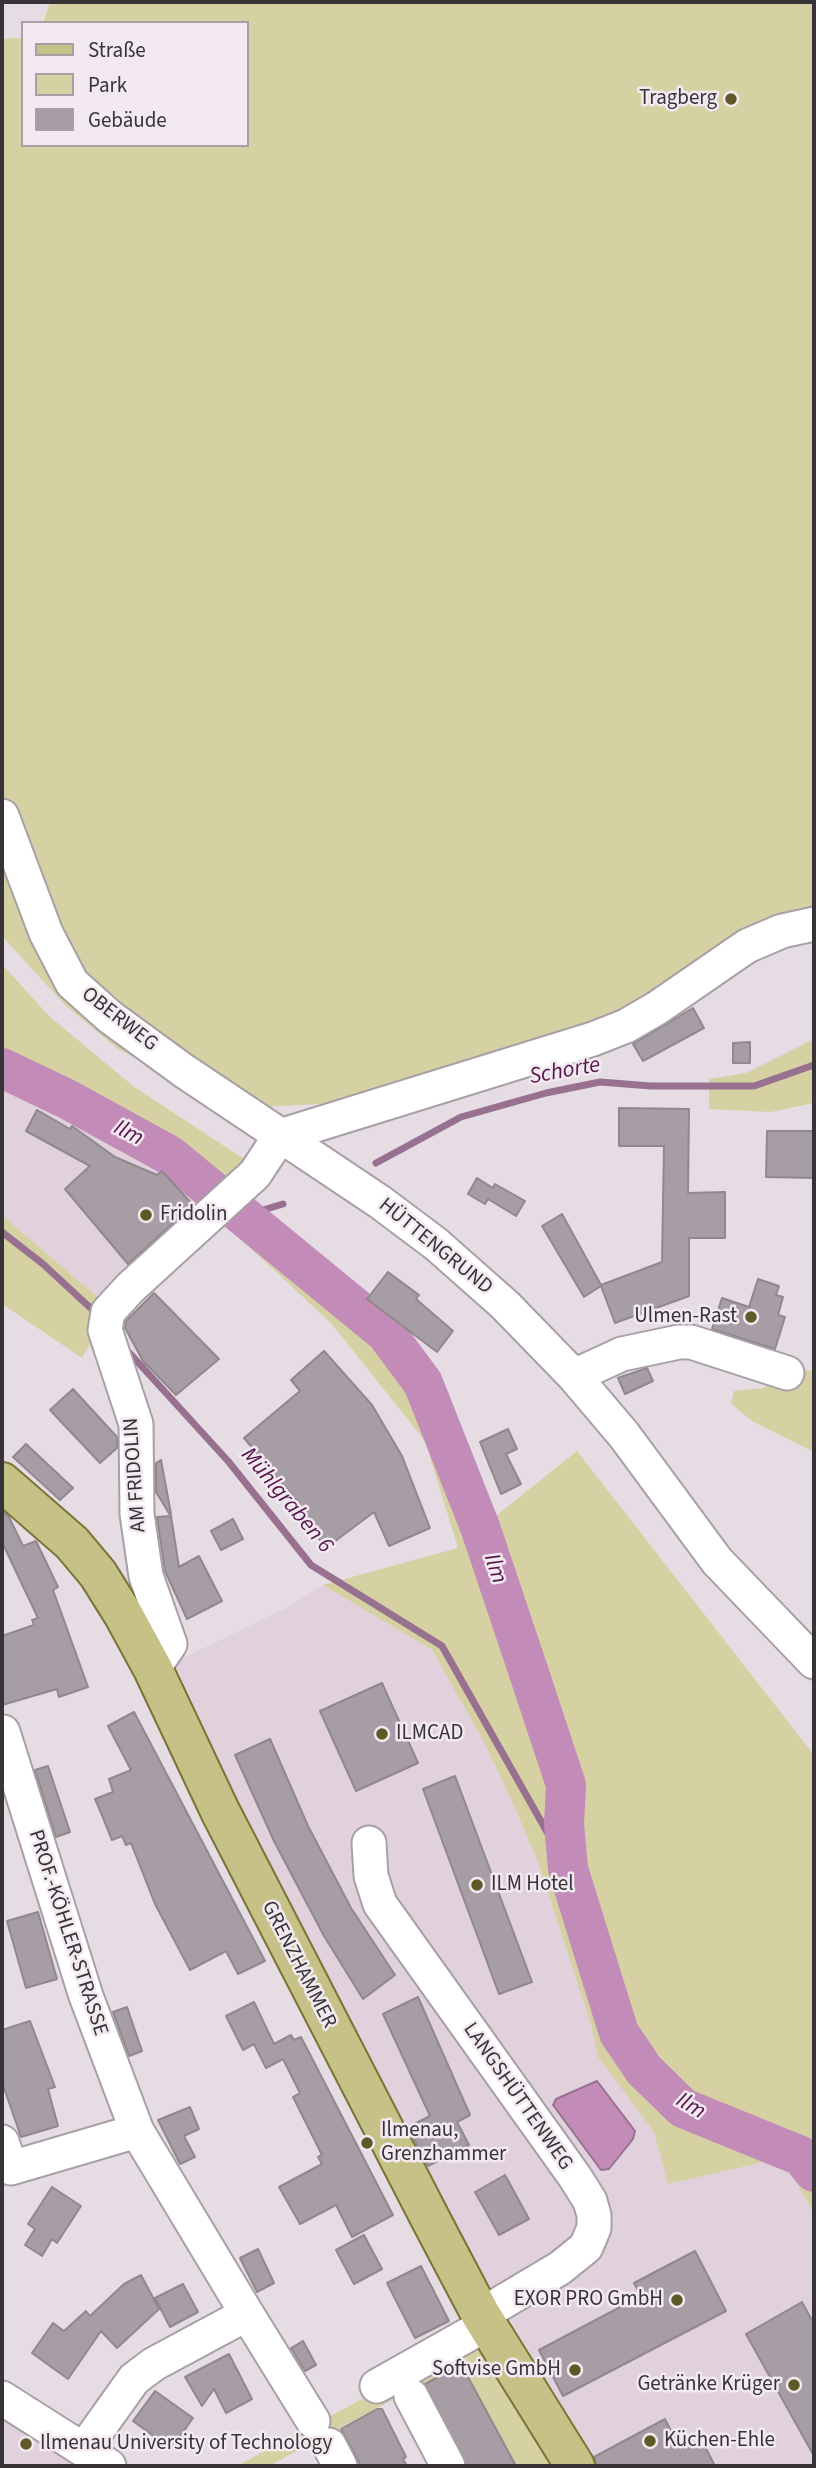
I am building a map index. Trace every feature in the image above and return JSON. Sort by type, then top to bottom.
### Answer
[{"type":"main road","name":"GRENZHAMMER","points":[[2,1482],[72,1543],[98,1574],[153,1669],[219,1811],[484,2319],[575,2466]]},
{"type":"street","name":"OBERWEG","points":[[2,816],[46,933],[72,983],[110,1017],[280,1136]]},
{"type":"street","points":[[280,1136],[593,1040],[626,1026],[657,1008],[747,946],[782,932],[814,924]]},
{"type":"street","name":"AM FRIDOLIN","points":[[153,1669],[170,1644],[146,1576],[135,1477],[136,1424],[107,1321],[130,1288],[255,1174],[280,1136]]},
{"type":"street","name":"HÜTTENGRUND","points":[[280,1136],[380,1202],[436,1244],[505,1305],[575,1376],[624,1435],[718,1561],[814,1662]]},
{"type":"street","points":[[575,1376],[622,1354],[679,1342],[691,1342],[787,1373]]},
{"type":"street","name":"PROF.-KÖHLER-STRASSE","points":[[3,1732],[86,1996],[136,2131],[327,2444]]},
{"type":"street","name":"LANGSHÜTTENWEG","points":[[369,1843],[371,1876],[380,1904],[575,2177],[590,2202],[594,2215],[594,2228],[586,2247],[560,2268],[377,2386]]},
{"type":"street","points":[[5,2167],[136,2131]]},
{"type":"street","points":[[2,2398],[97,2458],[134,2379],[154,2364],[247,2314]]},
{"type":"street","points":[[411,2396],[449,2466]]},
{"type":"shaded area","points":[[2,1078],[63,1108],[174,1148],[210,1203],[102,1301],[2,1215]]},
{"type":"shaded area","points":[[323,1585],[432,1650],[485,1744],[538,1862],[591,2025],[598,2057],[654,2132],[668,2184],[783,2158],[814,2213],[814,2466],[594,2466],[582,2438],[445,2215],[237,1804],[175,1662],[286,1608]]},
{"type":"shaded area","points":[[597,2081],[635,2131],[633,2139],[609,2169],[601,2170],[553,2105],[556,2099]]},
{"type":"shaded area","name":"Ilmenau University of Technology","points":[[2,2413],[87,2466],[2,2466]]},
{"type":"green space","points":[[50,2],[814,2],[814,909],[610,1023],[336,1103],[266,1107],[74,975],[2,795],[2,39],[21,38],[21,147],[248,147],[248,21],[44,21]]},
{"type":"green space","points":[[2,847],[24,902],[155,1068],[118,1049],[66,1006],[2,936]]},
{"type":"green space","points":[[2,964],[49,1016],[133,1086],[250,1163],[210,1203],[174,1148],[63,1108],[2,1078]]},
{"type":"green space","points":[[814,1039],[814,1103],[771,1112],[709,1109],[709,1079],[746,1073]]},
{"type":"green space","points":[[249,1198],[400,1337],[424,1367],[462,1455],[487,1523],[577,1451],[814,1755],[814,2213],[782,2158],[668,2184],[654,2132],[598,2057],[591,2025],[538,1862],[485,1744],[432,1650],[323,1585],[458,1548],[425,1441],[331,1323],[217,1217]]},
{"type":"green space","points":[[2,1215],[102,1301],[95,1335],[82,1358],[2,1304]]},
{"type":"green space","points":[[776,1364],[814,1371],[814,1452],[752,1421],[731,1404],[734,1391],[764,1388]]},
{"type":"green space","points":[[474,2339],[551,2466],[517,2466],[461,2363],[269,2466],[237,2466]]},
{"type":"building","points":[[693,1008],[704,1028],[643,1061],[633,1044]]},
{"type":"building","points":[[750,1042],[750,1063],[733,1063],[733,1043]]},
{"type":"building","points":[[619,1108],[689,1109],[688,1193],[725,1192],[725,1238],[689,1238],[689,1296],[615,1323],[601,1286],[584,1297],[542,1226],[562,1214],[601,1285],[662,1262],[664,1146],[619,1146]]},
{"type":"building","points":[[37,1110],[70,1129],[72,1126],[115,1157],[157,1175],[162,1171],[193,1205],[128,1264],[65,1189],[90,1166],[26,1131]]},
{"type":"building","points":[[767,1131],[814,1131],[814,1178],[766,1177]]},
{"type":"building","points":[[477,1178],[493,1188],[495,1184],[525,1201],[516,1216],[488,1199],[485,1204],[468,1194]]},
{"type":"building","points":[[388,1272],[419,1295],[416,1299],[453,1331],[437,1352],[367,1299]]},
{"type":"building","name":"Ulmen-Rast","points":[[758,1279],[779,1286],[776,1295],[783,1297],[778,1315],[785,1317],[775,1349],[712,1329],[722,1298],[749,1307]]},
{"type":"building","points":[[154,1293],[219,1359],[176,1395],[143,1361],[125,1328],[126,1321]]},
{"type":"building","points":[[324,1351],[372,1405],[402,1456],[430,1528],[389,1546],[374,1512],[326,1548],[294,1506],[298,1502],[244,1438],[300,1391],[291,1380]]},
{"type":"building","points":[[647,1368],[653,1381],[625,1394],[618,1378]]},
{"type":"building","points":[[73,1389],[117,1437],[117,1448],[100,1463],[50,1410]]},
{"type":"building","points":[[508,1429],[517,1449],[506,1454],[521,1484],[501,1494],[480,1442]]},
{"type":"building","points":[[26,1444],[73,1488],[60,1500],[13,1457]]},
{"type":"building","points":[[161,1460],[170,1515],[156,1492],[156,1463]]},
{"type":"building","points":[[2,1511],[9,1517],[23,1546],[36,1541],[58,1587],[53,1590],[88,1687],[59,1697],[57,1689],[2,1705],[2,1636],[34,1625],[32,1620],[38,1618],[2,1542]]},
{"type":"building","points":[[171,1516],[179,1567],[199,1556],[222,1601],[187,1619],[165,1571],[157,1517]]},
{"type":"building","points":[[233,1519],[243,1539],[221,1550],[211,1531]]},
{"type":"building","points":[[382,1683],[418,1763],[356,1791],[320,1711]]},
{"type":"building","points":[[134,1712],[265,1961],[238,1974],[226,1951],[190,1970],[155,1904],[131,1843],[126,1845],[122,1836],[112,1840],[95,1799],[113,1792],[109,1779],[131,1770],[108,1726]]},
{"type":"building","points":[[270,1739],[308,1826],[351,1908],[395,1975],[363,1999],[324,1936],[274,1841],[235,1755]]},
{"type":"building","points":[[48,1766],[70,1832],[56,1837],[35,1770]]},
{"type":"building","name":"ILM Hotel","points":[[455,1776],[532,1982],[499,1994],[423,1789]]},
{"type":"building","points":[[38,1912],[57,1979],[26,1988],[7,1921]]},
{"type":"building","points":[[418,1997],[470,2115],[457,2122],[469,2145],[428,2166],[408,2127],[430,2116],[383,2014]]},
{"type":"building","points":[[254,2002],[274,2044],[291,2035],[294,2040],[301,2037],[393,2215],[352,2237],[336,2205],[300,2224],[279,2187],[322,2164],[318,2157],[322,2155],[293,2097],[300,2093],[283,2059],[266,2068],[254,2044],[243,2050],[226,2016]]},
{"type":"building","points":[[127,2007],[142,2051],[129,2056],[113,2012]]},
{"type":"building","points":[[30,2021],[55,2087],[48,2089],[58,2126],[21,2137],[2,2082],[2,2030]]},
{"type":"building","points":[[190,2107],[199,2129],[184,2136],[195,2157],[180,2164],[158,2120]]},
{"type":"building","points":[[505,2175],[529,2219],[499,2235],[475,2192]]},
{"type":"building","points":[[52,2187],[81,2206],[57,2243],[52,2239],[42,2256],[25,2245],[35,2229],[28,2224]]},
{"type":"building","points":[[364,2235],[382,2269],[354,2284],[336,2250]]},
{"type":"building","points":[[258,2249],[274,2283],[257,2292],[240,2258]]},
{"type":"building","points":[[695,2251],[726,2311],[563,2396],[539,2350],[641,2296],[634,2283]]},
{"type":"building","points":[[421,2266],[449,2321],[415,2338],[387,2283]]},
{"type":"building","points":[[141,2275],[159,2309],[117,2348],[101,2331],[68,2379],[32,2353],[53,2323],[64,2331],[86,2311],[90,2316],[124,2284]]},
{"type":"building","points":[[183,2284],[198,2312],[170,2327],[155,2298]]},
{"type":"building","name":"Getränke Krüger","points":[[802,2302],[814,2324],[814,2456],[746,2334]]},
{"type":"building","points":[[303,2341],[316,2365],[305,2371],[291,2348]]},
{"type":"building","points":[[229,2354],[252,2399],[226,2413],[214,2389],[202,2406],[185,2377]]},
{"type":"building","points":[[462,2366],[516,2466],[467,2466],[425,2384]]},
{"type":"building","points":[[155,2391],[193,2418],[171,2449],[133,2421]]},
{"type":"building","points":[[377,2409],[382,2409],[406,2457],[403,2459],[407,2466],[361,2466],[341,2429]]},
{"type":"building","name":"Küchen-Ehle","points":[[665,2419],[678,2445],[689,2439],[694,2448],[703,2443],[715,2466],[597,2466],[594,2457]]},
{"type":"waterway","name":"Schorte","points":[[376,1163],[461,1117],[546,1093],[600,1082],[651,1086],[754,1086],[814,1065]]},
{"type":"waterway","name":"Ilm","points":[[2,1068],[67,1099],[169,1155],[386,1333],[423,1383],[480,1527],[566,1785],[564,1824],[568,1869],[619,2033],[644,2070],[683,2108],[801,2156],[814,2172]]},
{"type":"waterway","name":"Schorte","points":[[243,1216],[283,1204]]},
{"type":"waterway","name":"Mühlgraben 6","points":[[2,1232],[43,1264],[98,1315]]},
{"type":"waterway","name":"Mühlgraben 6","points":[[125,1348],[228,1461],[311,1565],[442,1646],[568,1869]]},
{"type":"place","name":"Tragberg","points":[[731,99]]},
{"type":"place","name":"Fridolin","points":[[146,1215]]},
{"type":"place","name":"Ulmen-Rast","points":[[751,1317]]},
{"type":"place","name":"ILMCAD","points":[[382,1734]]},
{"type":"place","name":"ILM Hotel","points":[[477,1885]]},
{"type":"place","name":"Ilmenau, Grenzhammer","points":[[367,2143]]},
{"type":"place","name":"EXOR PRO GmbH","points":[[677,2300]]},
{"type":"place","name":"Softvise GmbH","points":[[575,2370]]},
{"type":"place","name":"Getränke Krüger","points":[[794,2385]]},
{"type":"place","name":"Küchen-Ehle","points":[[650,2441]]},
{"type":"place","name":"Ilmenau University of Technology","points":[[26,2444]]}]
